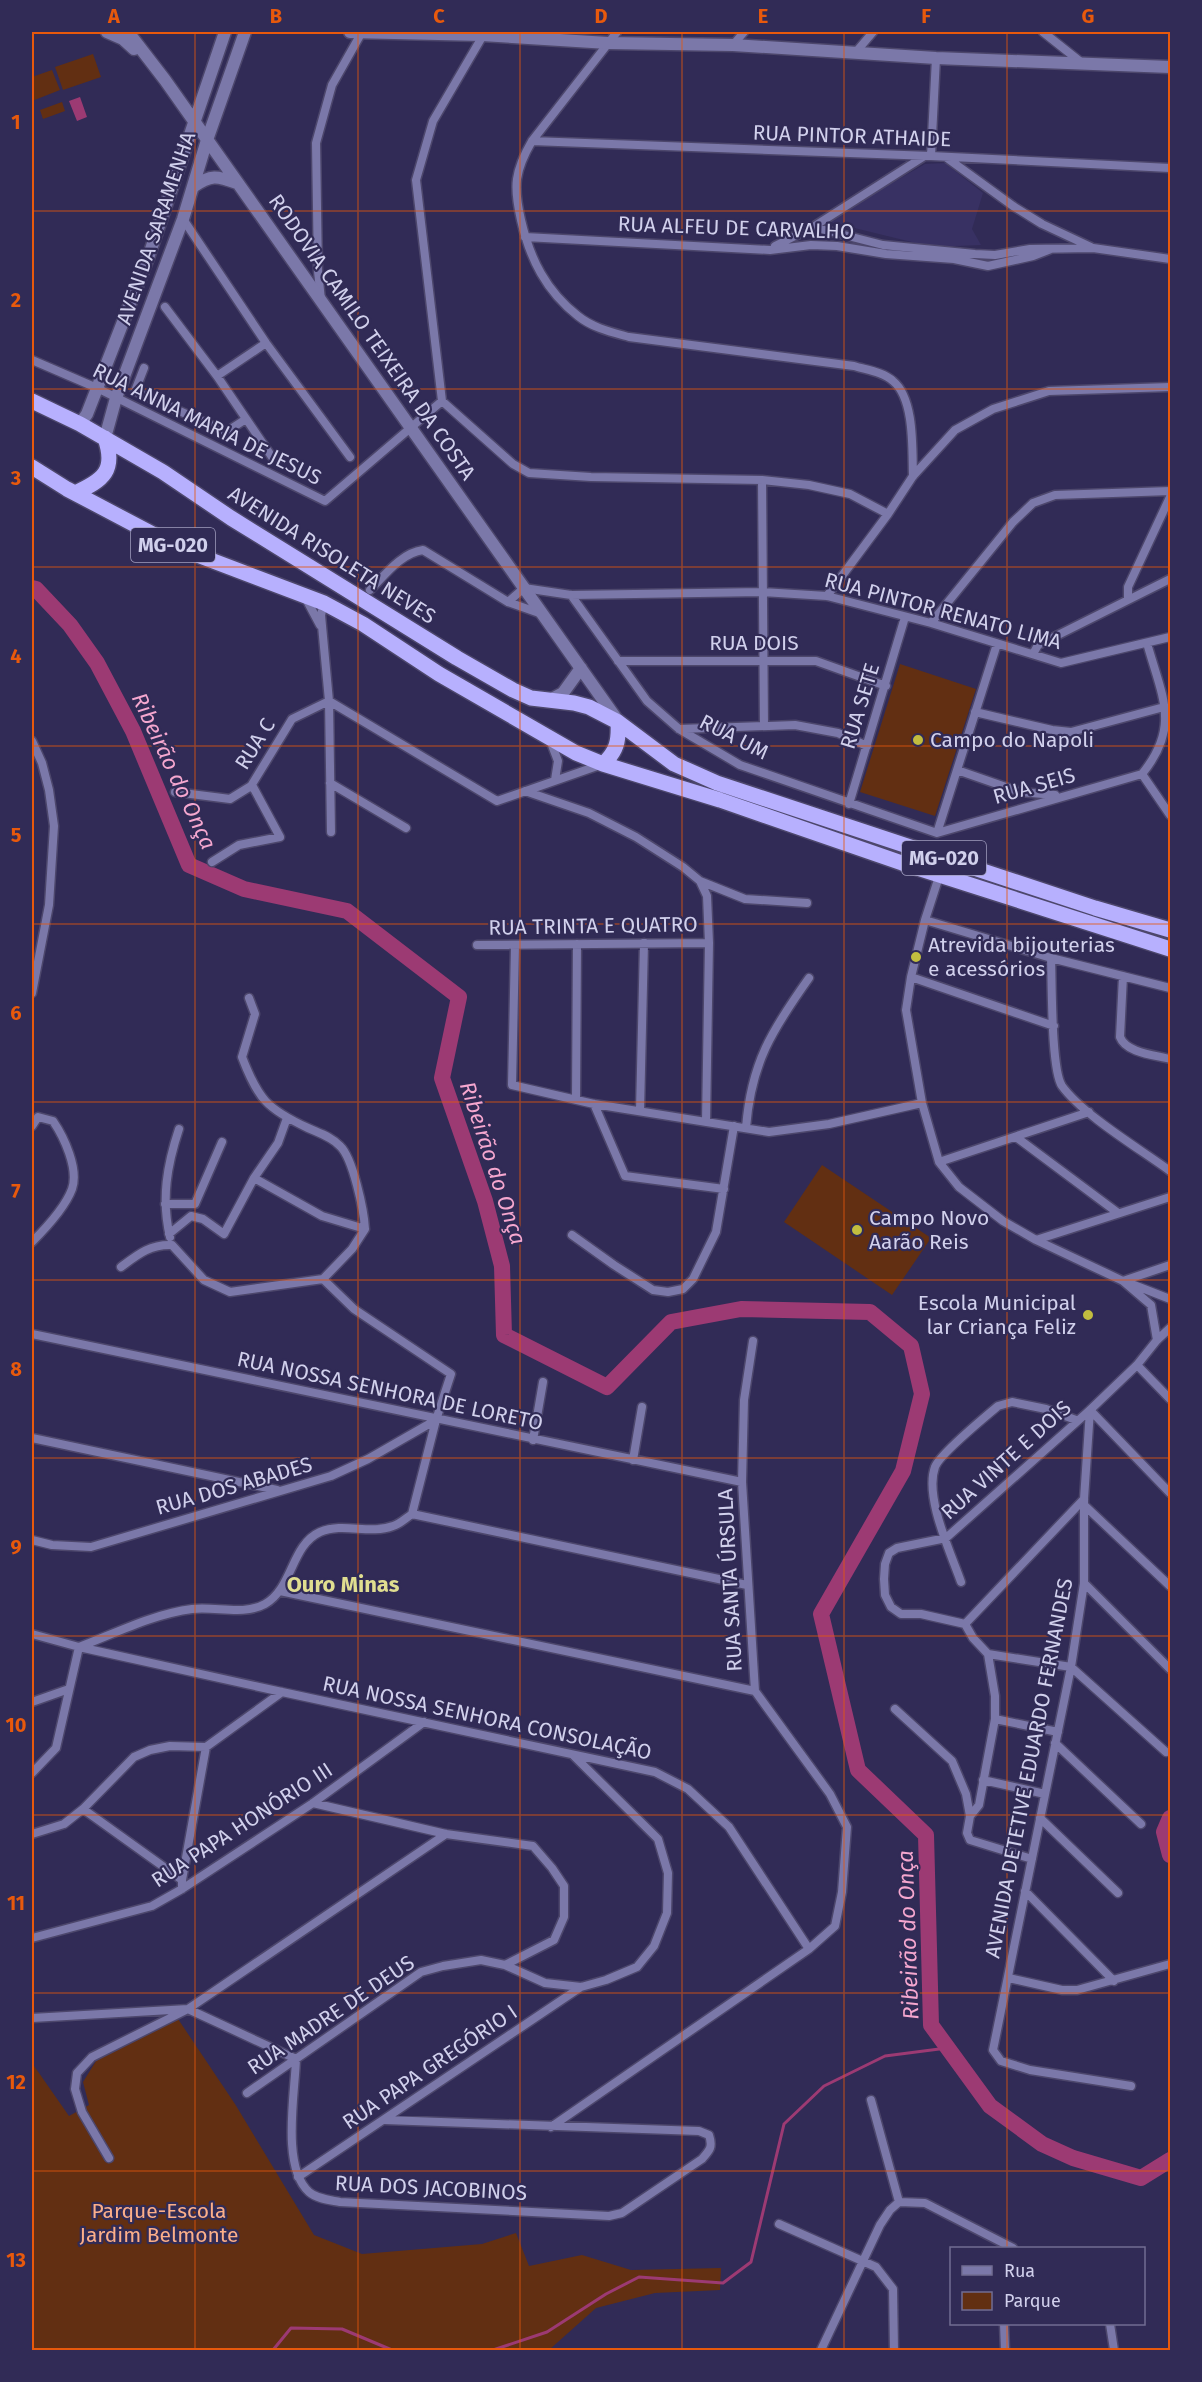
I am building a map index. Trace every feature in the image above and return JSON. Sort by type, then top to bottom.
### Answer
[{"type":"highway","name":"AVENIDA RISOLETA NEVES","points":[[32,401],[80,424],[163,472],[231,518],[456,658],[513,690],[531,698],[589,707],[618,722]]},
{"type":"highway","points":[[75,493],[103,478],[110,460],[105,438]]},
{"type":"highway","name":"AVENIDA RISOLETA NEVES","points":[[32,467],[75,493],[178,548],[324,603],[363,624],[439,674],[549,738],[576,753],[603,764]]},
{"type":"highway","points":[[603,764],[616,750],[619,739],[618,722]]},
{"type":"highway","name":"RODOVIA CAMILO TEIXEIRA DA COSTA","points":[[618,722],[674,764],[717,783],[1170,930]]},
{"type":"highway","name":"MG-020","points":[[603,764],[720,800],[940,876],[1170,949]]},
{"type":"street","points":[[107,32],[123,39],[165,80]]},
{"type":"street","name":"RODOVIA CAMILO TEIXEIRA DA COSTA","points":[[128,32],[195,122],[618,722]]},
{"type":"street","name":"AVENIDA SARAMENHA","points":[[80,424],[87,414],[123,328],[225,32]]},
{"type":"street","name":"AVENIDA SARAMENHA","points":[[105,438],[116,398],[183,219],[207,140],[245,32]]},
{"type":"street","points":[[350,32],[484,33],[608,43],[733,45],[936,58],[1170,67]]},
{"type":"street","points":[[321,302],[318,271],[316,143],[332,85],[361,32]]},
{"type":"street","points":[[617,32],[532,141],[521,161],[517,180],[517,200],[525,237],[536,267],[553,293],[579,318],[603,330],[629,337],[854,366],[882,374],[895,382],[905,397],[912,448],[913,476]]},
{"type":"street","points":[[733,45],[744,32]]},
{"type":"street","points":[[856,52],[873,32]]},
{"type":"street","points":[[1043,32],[1083,65]]},
{"type":"street","points":[[484,33],[433,121],[416,180],[442,401],[513,464],[529,473],[591,477],[762,480],[809,484],[850,494],[888,514]]},
{"type":"street","points":[[770,249],[813,227],[928,156],[936,58]]},
{"type":"street","name":"RUA PINTOR ATHAIDE","points":[[532,141],[1170,168]]},
{"type":"street","points":[[947,158],[1042,224],[1093,248]]},
{"type":"street","points":[[193,187],[206,178],[219,177],[237,183]]},
{"type":"street","points":[[183,219],[266,344],[350,457]]},
{"type":"street","name":"RUA ALFEU DE CARVALHO","points":[[813,227],[883,245],[975,254],[995,255],[1030,249],[1093,248],[1170,259]]},
{"type":"street","name":"RUA ALFEU DE CARVALHO","points":[[525,237],[770,249],[811,244],[886,254],[954,259],[988,266],[1033,256],[1051,249]]},
{"type":"street","points":[[165,308],[217,376],[272,457]]},
{"type":"street","points":[[217,376],[266,344]]},
{"type":"street","name":"RUA ANNA MARIA DE JESUS","points":[[32,360],[98,388],[325,501],[442,401]]},
{"type":"street","points":[[144,368],[135,391],[226,432],[246,419]]},
{"type":"street","points":[[826,596],[888,514],[913,476],[955,430],[993,409],[1049,391],[1170,387]]},
{"type":"street","points":[[762,480],[764,726]]},
{"type":"street","points":[[931,623],[1013,522],[1033,503],[1055,495],[1170,491]]},
{"type":"street","points":[[1128,598],[1128,587],[1170,497]]},
{"type":"street","points":[[370,590],[412,552],[423,550],[508,602],[543,614]]},
{"type":"street","points":[[1033,654],[1038,645],[1170,579]]},
{"type":"street","points":[[508,602],[524,588]]},
{"type":"street","name":"RUA PINTOR RENATO LIMA","points":[[524,588],[571,595],[762,592],[826,596],[931,623],[1061,663],[1170,637]]},
{"type":"street","points":[[304,595],[322,628]]},
{"type":"street","name":"RUA UM","points":[[571,595],[647,701],[679,729],[740,765],[937,834]]},
{"type":"street","points":[[324,603],[321,615],[330,702],[331,832]]},
{"type":"street","name":"RUA SETE","points":[[849,804],[905,617]]},
{"type":"street","points":[[1147,643],[1164,707],[1166,745],[1143,774],[1170,815]]},
{"type":"street","points":[[937,834],[997,644]]},
{"type":"street","name":"RUA DOIS","points":[[618,661],[816,661],[886,686]]},
{"type":"street","points":[[548,701],[562,693],[581,668]]},
{"type":"street","points":[[330,702],[497,801],[603,764]]},
{"type":"street","name":"RUA C","points":[[175,792],[230,799],[252,784],[292,719],[330,702]]},
{"type":"street","points":[[975,712],[1052,730],[1071,732],[1164,707]]},
{"type":"street","points":[[679,729],[795,725],[838,733],[867,746]]},
{"type":"street","points":[[549,738],[558,761],[555,780]]},
{"type":"street","points":[[32,741],[42,763],[49,790],[54,826],[49,904],[32,993]]},
{"type":"street","points":[[957,770],[1020,792],[1066,795]]},
{"type":"street","name":"RUA SEIS","points":[[937,834],[1143,774]]},
{"type":"street","points":[[330,783],[406,828]]},
{"type":"street","points":[[212,862],[239,845],[280,837],[252,784]]},
{"type":"street","points":[[525,791],[589,813],[683,867],[700,881],[745,899],[807,903]]},
{"type":"street","points":[[945,858],[925,920],[911,977],[906,1010],[922,1103],[939,1162],[959,1186],[994,1214],[1036,1240],[1123,1281],[1170,1299]]},
{"type":"street","points":[[700,881],[707,896],[709,943],[706,1122]]},
{"type":"street","points":[[925,920],[1051,958],[1170,988]]},
{"type":"street","points":[[640,1111],[644,943]]},
{"type":"street","name":"RUA TRINTA E QUATRO","points":[[477,945],[709,943]]},
{"type":"street","points":[[576,1098],[577,944]]},
{"type":"street","points":[[515,946],[512,1086],[576,1098],[594,1104],[769,1132],[829,1124],[922,1103]]},
{"type":"street","points":[[1051,958],[1056,1066],[1061,1084],[1089,1112],[1170,1171]]},
{"type":"street","points":[[1123,975],[1120,1037],[1126,1046],[1170,1059]]},
{"type":"street","points":[[911,977],[1053,1026]]},
{"type":"street","points":[[746,1128],[748,1102],[757,1066],[780,1019],[809,978]]},
{"type":"street","points":[[179,1129],[169,1157],[165,1204],[169,1234],[172,1245],[204,1280],[230,1292],[323,1279],[352,1249],[365,1229],[365,1218],[349,1161],[339,1145],[329,1137],[287,1118],[270,1107],[258,1094],[242,1057],[255,1014],[249,998]]},
{"type":"street","points":[[594,1104],[625,1176],[724,1189]]},
{"type":"street","points":[[939,1162],[1089,1112]]},
{"type":"street","points":[[32,1126],[38,1117],[53,1121],[62,1136],[72,1165],[72,1187],[58,1211],[32,1242]]},
{"type":"street","points":[[169,1234],[191,1216],[203,1219],[224,1234],[254,1178],[278,1143],[287,1118]]},
{"type":"street","points":[[572,1235],[653,1290],[668,1292],[683,1289],[693,1279],[716,1232],[734,1126]]},
{"type":"street","points":[[1016,1137],[1118,1214]]},
{"type":"street","points":[[165,1204],[195,1204],[222,1142]]},
{"type":"street","points":[[254,1178],[321,1216],[365,1229]]},
{"type":"street","points":[[1036,1240],[1170,1197]]},
{"type":"street","points":[[121,1267],[144,1250],[172,1245]]},
{"type":"street","points":[[1123,1281],[1170,1265]]},
{"type":"street","points":[[32,1773],[56,1748],[79,1647],[161,1615],[194,1609],[242,1610],[265,1604],[280,1591],[307,1542],[320,1532],[341,1527],[380,1530],[395,1526],[412,1514],[436,1420],[451,1374],[354,1309],[323,1279]]},
{"type":"street","points":[[1123,1281],[1151,1305],[1157,1340]]},
{"type":"street","points":[[1170,1328],[1137,1365],[1090,1410],[1170,1493]]},
{"type":"street","name":"RUA NOSSA SENHORA DE LORETO","points":[[32,1334],[742,1482]]},
{"type":"street","name":"RUA SANTA ÚRSULA","points":[[551,2127],[809,1948],[835,1926],[842,1892],[847,1827],[830,1794],[755,1691],[742,1482],[744,1400],[753,1341]]},
{"type":"street","points":[[1137,1365],[1170,1399]]},
{"type":"street","points":[[533,1440],[543,1382]]},
{"type":"street","points":[[961,1582],[932,1486],[935,1465],[998,1406],[1012,1402],[1046,1409],[1076,1420]]},
{"type":"street","points":[[633,1460],[642,1407]]},
{"type":"street","name":"RUA VINTE E DOIS","points":[[946,1538],[1076,1420],[1090,1410]]},
{"type":"street","name":"AVENIDA DETETIVE EDUARDO FERNANDES","points":[[1090,1410],[1084,1502],[1084,1584],[1071,1667],[993,2050],[1001,2061],[1030,2070],[1131,2086]]},
{"type":"street","name":"RUA DOS ABADES","points":[[32,1540],[52,1545],[91,1547],[331,1476],[368,1459],[436,1420]]},
{"type":"street","points":[[32,1438],[280,1491]]},
{"type":"street","points":[[965,1624],[1084,1502],[1170,1586]]},
{"type":"street","points":[[412,1514],[747,1586]]},
{"type":"street","points":[[946,1538],[897,1548],[889,1553],[885,1564],[885,1595],[891,1607],[902,1614],[921,1614],[965,1624],[973,1638],[988,1654],[995,1696],[995,1719],[979,1805],[970,1816]]},
{"type":"street","points":[[1084,1584],[1170,1669]]},
{"type":"street","points":[[280,1591],[755,1691]]},
{"type":"street","name":"RUA NOSSA SENHORA CONSOLAÇÃO","points":[[32,1634],[79,1647],[282,1692],[655,1772],[688,1789],[729,1827],[809,1948]]},
{"type":"street","points":[[988,1654],[1071,1667],[1166,1752]]},
{"type":"street","points":[[32,1702],[69,1689]]},
{"type":"street","points":[[32,1834],[64,1824],[83,1809],[134,1757],[150,1750],[170,1746],[206,1747],[282,1692]]},
{"type":"street","points":[[895,1708],[952,1761],[966,1794],[970,1816],[967,1833],[974,1842],[1032,1859]]},
{"type":"street","points":[[995,1719],[1058,1732]]},
{"type":"street","name":"RUA PAPA HONÓRIO III","points":[[32,1938],[152,1906],[182,1884],[312,1803],[424,1722]]},
{"type":"street","points":[[1055,1743],[1141,1824]]},
{"type":"street","points":[[83,1809],[182,1884],[206,1747]]},
{"type":"street","name":"RUA MADRE DE DEUS","points":[[247,2093],[421,1972],[481,1960],[505,1965],[545,1983],[581,1987],[606,1980],[637,1967],[654,1946],[668,1912],[668,1874],[658,1839],[573,1755]]},
{"type":"street","points":[[983,1780],[1045,1794]]},
{"type":"street","points":[[312,1803],[446,1834],[533,1846],[564,1886],[564,1917],[554,1940],[505,1965]]},
{"type":"street","points":[[1040,1818],[1118,1893]]},
{"type":"street","points":[[109,2158],[82,2112],[75,2089],[77,2073],[92,2057],[188,2009],[446,1834]]},
{"type":"street","points":[[1025,1892],[1114,1981]]},
{"type":"street","points":[[1009,1978],[1062,1990],[1077,1990],[1170,1964]]},
{"type":"street","name":"RUA PAPA GREGÓRIO I","points":[[298,2177],[581,1987]]},
{"type":"street","points":[[32,2018],[188,2009],[296,2059],[292,2148],[298,2177]]},
{"type":"street","points":[[872,2100],[899,2202]]},
{"type":"street","points":[[385,2120],[551,2127]]},
{"type":"street","name":"RUA DOS JACOBINOS","points":[[298,2177],[309,2192],[322,2199],[340,2202],[609,2216],[622,2213],[702,2158],[711,2149],[712,2143],[709,2135],[699,2131],[551,2127]]},
{"type":"street","points":[[821,2350],[880,2225],[890,2210],[899,2202],[925,2203],[1003,2246]]},
{"type":"street","points":[[779,2224],[876,2267],[893,2289],[894,2350]]},
{"type":"street","points":[[1004,2325],[1005,2350]]},
{"type":"street","points":[[1110,2325],[1114,2350]]},
{"type":"shaded area","points":[[80,97],[87,117],[77,121],[69,101]]},
{"type":"shaded area","points":[[945,163],[983,193],[972,229],[981,245],[932,247],[826,221],[925,164]]},
{"type":"green space","points":[[93,54],[101,77],[63,90],[55,67]]},
{"type":"green space","points":[[52,70],[60,90],[32,101],[32,77]]},
{"type":"green space","points":[[62,102],[65,111],[43,119],[40,110]]},
{"type":"green space","name":"Campo do Napoli","points":[[900,664],[976,689],[935,816],[860,792]]},
{"type":"green space","name":"Campo Novo Aarão Reis","points":[[822,1165],[931,1238],[892,1295],[784,1222]]},
{"type":"green space","name":"Parque-Escola Jardim Belmonte","points":[[178,2019],[235,2104],[314,2235],[362,2254],[482,2244],[516,2233],[529,2266],[582,2255],[631,2270],[721,2268],[720,2290],[655,2293],[596,2308],[549,2350],[32,2350],[32,2063],[69,2116],[89,2105],[83,2082],[96,2061]]},
{"type":"waterway","name":"Ribeirão do Onça","points":[[32,588],[36,589],[70,625],[97,663],[133,731],[189,865],[244,889],[347,911],[459,997],[442,1078],[485,1201],[502,1266],[504,1335],[607,1387],[671,1322],[741,1309],[870,1312],[911,1346],[922,1394],[903,1471],[821,1614],[858,1770],[926,1835],[931,2025],[990,2106],[1042,2144],[1073,2158],[1141,2178],[1170,2160]]},
{"type":"waterway","name":"Ribeirão do Onça","points":[[1170,1818],[1164,1832],[1170,1855]]},
{"type":"waterway","points":[[493,2350],[547,2332],[606,2294],[639,2277],[723,2283],[751,2262],[784,2124],[824,2086],[885,2056],[947,2048]]},
{"type":"waterway","points":[[273,2350],[291,2328],[342,2329],[392,2350]]},
{"type":"place","name":"Campo do Napoli","points":[[918,740]]},
{"type":"place","name":"Atrevida bijouterias e acessórios","points":[[916,957]]},
{"type":"place","name":"Campo Novo Aarão Reis","points":[[857,1230]]},
{"type":"place","name":"Escola Municipal lar Criança Feliz","points":[[1088,1315]]},
{"type":"district","name":"Ouro Minas","points":[[343,1584]]}]
